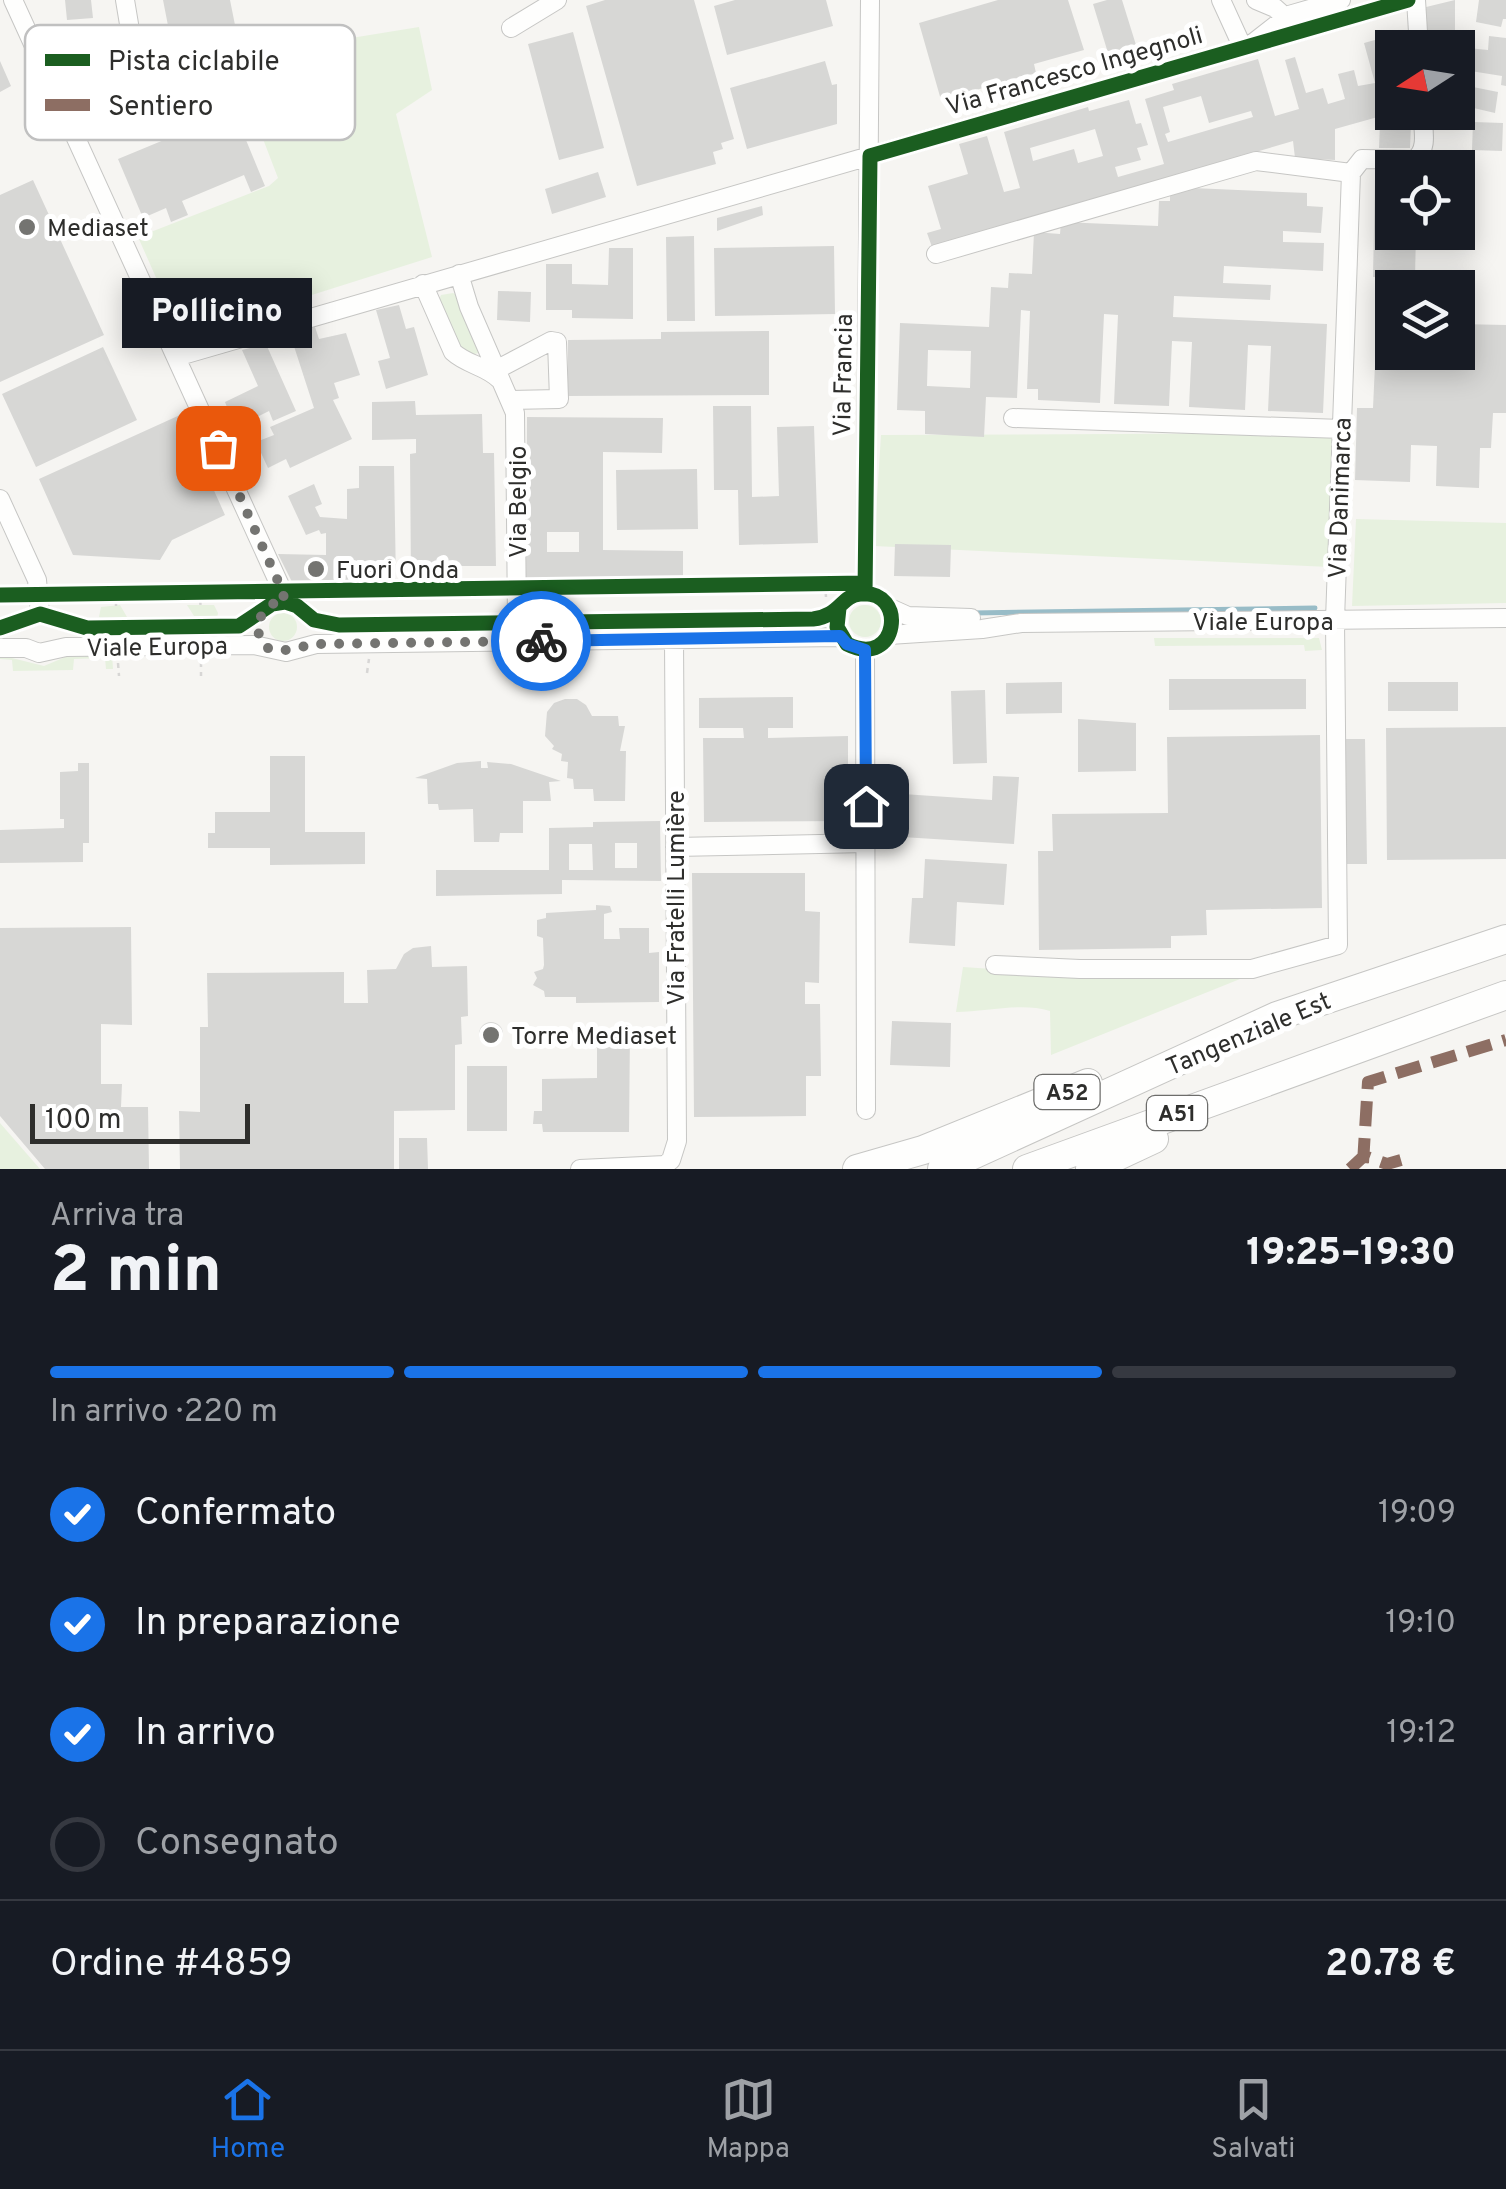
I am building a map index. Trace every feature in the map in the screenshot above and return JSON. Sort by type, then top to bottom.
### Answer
[{"type":"highway","name":"Tangenziale Est","points":[[942,1169],[1278,1016],[1506,939]]},
{"type":"highway","name":"Tangenziale Est","points":[[1027,1169],[1506,994]]},
{"type":"highway","name":"A52","points":[[856,1169],[933,1147],[1179,1045],[1278,1016]]},
{"type":"highway","points":[[1090,1169],[1327,1058]]},
{"type":"highway","points":[[1070,1169],[1243,1097]]},
{"type":"street","points":[[13,0],[25,26]]},
{"type":"street","points":[[125,0],[129,25]]},
{"type":"street","points":[[511,28],[557,0]]},
{"type":"street","name":"Via Francia","points":[[865,588],[870,0]]},
{"type":"street","points":[[1220,0],[1248,45]]},
{"type":"street","points":[[1256,0],[1285,17]]},
{"type":"street","name":"Via Francesco Ingegnoli","points":[[1248,45],[1285,17],[1341,0]]},
{"type":"street","name":"Via Francesco Ingegnoli","points":[[176,356],[1408,0]]},
{"type":"street","points":[[1416,0],[1418,30]]},
{"type":"street","points":[[936,254],[1256,160],[1351,172],[1362,160],[1414,160],[1424,151],[1423,130]]},
{"type":"street","points":[[77,140],[285,602],[304,615],[307,630],[294,649]]},
{"type":"street","name":"Via Danimarca","points":[[995,964],[1080,969],[1252,969],[1338,945],[1335,620],[1351,172]]},
{"type":"street","name":"Via Belgio","points":[[459,274],[503,388],[517,623]]},
{"type":"street","points":[[423,284],[453,352],[503,388]]},
{"type":"street","points":[[1013,418],[1342,429]]},
{"type":"street","points":[[0,499],[37,580],[39,618],[20,632],[26,648]]},
{"type":"street","points":[[304,615],[338,626],[813,619],[827,617],[865,588]]},
{"type":"street","name":"Viale Europa","points":[[865,588],[898,613],[920,618],[982,618],[1021,623],[1506,618]]},
{"type":"street","name":"Viale Europa","points":[[0,628],[39,618],[87,628],[239,626],[272,604],[285,602]]},
{"type":"street","points":[[888,607],[892,623],[889,635]]},
{"type":"street","points":[[840,608],[836,623],[840,636],[847,644],[865,650],[866,1110]]},
{"type":"street","name":"Viale Europa","points":[[262,612],[257,627],[266,646]]},
{"type":"street","name":"Viale Europa","points":[[39,618],[58,636],[49,650]]},
{"type":"street","name":"Viale Europa","points":[[865,650],[875,648],[889,635],[982,630],[1021,623]]},
{"type":"street","name":"Viale Europa","points":[[0,648],[26,648],[39,653],[117,646],[266,646],[277,652],[316,644],[840,636]]},
{"type":"street","name":"Via Fratelli Lumière","points":[[580,1169],[664,1164],[672,1157],[677,1141],[674,639]]},
{"type":"street","points":[[675,847],[866,843]]},
{"type":"path","points":[[806,584],[865,588]]},
{"type":"path","points":[[188,592],[207,591]]},
{"type":"path","points":[[94,593],[132,592]]},
{"type":"green space","points":[[419,27],[432,90],[396,114],[432,257],[182,336],[138,237],[269,186],[278,178],[263,140],[355,140],[355,37]]},
{"type":"green space","points":[[441,295],[458,296],[480,344],[478,353],[469,356],[463,352],[439,300]]},
{"type":"green space","points":[[1333,433],[1334,518],[1329,567],[874,546],[881,435]]},
{"type":"green space","points":[[1356,519],[1506,523],[1506,603],[1352,606]]},
{"type":"green space","points":[[120,605],[127,617],[194,616],[187,605],[214,605],[218,613],[217,618],[99,617],[101,607]]},
{"type":"green space","points":[[865,605],[877,609],[881,621],[877,633],[865,637],[853,633],[849,621],[853,609]]},
{"type":"green space","points":[[283,613],[293,617],[297,627],[293,637],[283,641],[273,637],[269,627],[273,617]]},
{"type":"green space","points":[[1154,638],[1319,638],[1322,650],[1305,651],[1304,645],[1155,646]]},
{"type":"green space","points":[[112,654],[113,669],[106,669],[105,658],[74,659],[73,670],[13,671],[12,660],[0,659],[0,655],[44,666],[70,655]]},
{"type":"green space","points":[[963,967],[1081,975],[1250,975],[1051,1055],[1050,1011],[1016,1007],[956,1012]]},
{"type":"green space","points":[[0,1123],[40,1169],[0,1169]]},
{"type":"building","points":[[65,0],[91,0],[93,18],[67,20]]},
{"type":"building","points":[[163,0],[230,0],[235,25],[168,25]]},
{"type":"building","points":[[605,0],[694,0],[734,139],[721,143],[723,149],[713,152],[716,164],[637,186],[586,6]]},
{"type":"building","points":[[735,0],[826,0],[833,26],[727,55],[714,6]]},
{"type":"building","points":[[998,0],[1068,0],[1084,50],[1034,64],[1036,73],[941,100],[919,23]]},
{"type":"building","points":[[1122,0],[1136,45],[1108,53],[1093,4]]},
{"type":"building","points":[[1455,0],[1455,30],[1424,30],[1422,8]]},
{"type":"building","points":[[1479,0],[1506,0],[1506,19],[1501,27],[1476,22]]},
{"type":"building","points":[[573,32],[604,148],[559,160],[528,44]]},
{"type":"building","points":[[1489,36],[1506,38],[1506,86],[1501,85],[1502,76],[1475,72],[1475,49],[1488,50]]},
{"type":"building","points":[[1375,40],[1375,83],[1364,43]]},
{"type":"building","points":[[1295,57],[1306,93],[1323,88],[1328,104],[1345,99],[1338,74],[1354,70],[1358,86],[1375,83],[1375,118],[1335,129],[1335,160],[1295,158],[1293,141],[932,247],[927,233],[941,229],[928,186],[968,174],[959,144],[987,136],[1004,192],[1020,188],[1004,132],[1088,107],[1089,111],[1129,100],[1148,145],[1137,148],[1141,160],[1115,167],[1118,177],[1164,164],[1145,99],[1174,90],[1172,84],[1258,59],[1275,116],[1299,109],[1285,60]],"holes":[[[1201,96],[1209,123],[1251,111],[1253,117],[1168,142],[1165,134],[1170,132],[1163,107]],[[1095,129],[1103,156],[1078,163],[1074,149],[1033,161],[1030,148]]]},
{"type":"building","points":[[0,61],[11,86],[0,92]]},
{"type":"building","points":[[825,61],[832,85],[837,84],[837,124],[747,149],[730,88]]},
{"type":"building","points":[[1475,87],[1498,92],[1495,113],[1475,108]]},
{"type":"building","points":[[1475,122],[1503,123],[1502,151],[1472,150]]},
{"type":"building","points":[[1380,130],[1411,130],[1410,148],[1379,148]]},
{"type":"building","points":[[164,140],[246,140],[265,186],[251,192],[244,175],[182,201],[188,215],[171,222],[166,208],[143,218],[118,159]]},
{"type":"building","points":[[598,172],[606,197],[552,214],[545,189]]},
{"type":"building","points":[[1375,178],[1375,250],[1416,250],[1415,270],[1375,270],[1373,277]]},
{"type":"building","points":[[33,180],[104,335],[0,382],[0,195]]},
{"type":"building","points":[[1170,187],[1307,193],[1307,206],[1323,207],[1321,233],[1283,231],[1283,242],[1324,243],[1323,271],[1224,266],[1223,283],[1271,285],[1270,300],[1174,296],[1173,317],[1327,324],[1323,413],[1268,411],[1271,346],[1248,345],[1245,410],[1189,407],[1192,342],[1172,341],[1169,406],[1114,404],[1118,315],[1104,314],[1100,403],[1038,400],[1038,389],[1027,389],[1030,311],[1021,310],[1017,398],[986,397],[984,437],[925,434],[925,411],[897,410],[900,323],[989,327],[991,287],[1008,288],[1009,273],[1032,274],[1034,232],[1060,234],[1061,222],[1158,226],[1159,201],[1170,201]],"holes":[[[928,350],[971,351],[970,388],[927,386]]]},
{"type":"building","points":[[762,206],[763,215],[717,231],[717,218]]},
{"type":"building","points":[[694,236],[695,321],[667,321],[666,237]]},
{"type":"building","points":[[834,246],[835,314],[715,316],[714,248]]},
{"type":"building","points":[[609,248],[633,248],[633,319],[572,318],[572,310],[546,310],[546,264],[572,264],[572,284],[608,285]]},
{"type":"building","points":[[498,291],[531,292],[530,322],[497,320]]},
{"type":"building","points":[[399,305],[406,329],[414,327],[428,375],[386,389],[378,361],[390,358],[376,310]]},
{"type":"building","points":[[1475,324],[1506,325],[1506,413],[1493,413],[1491,448],[1480,448],[1479,488],[1436,486],[1437,446],[1411,445],[1410,482],[1355,480],[1357,408],[1373,408],[1375,364],[1375,370],[1475,370]]},
{"type":"building","points":[[315,327],[319,339],[346,333],[360,375],[334,383],[339,398],[333,400],[352,439],[290,468],[286,459],[268,468],[256,442],[274,435],[270,427],[314,408],[290,334]]},
{"type":"building","points":[[769,331],[769,395],[568,396],[568,340],[661,339],[661,332]]},
{"type":"building","points":[[266,344],[296,411],[273,421],[269,411],[235,428],[225,402],[258,386],[242,350]]},
{"type":"building","points":[[103,347],[137,420],[36,467],[2,394]]},
{"type":"building","points":[[415,401],[416,415],[482,414],[483,453],[494,453],[496,566],[422,566],[422,582],[411,582],[410,454],[416,453],[416,439],[372,440],[372,402]]},
{"type":"building","points":[[713,406],[751,406],[752,497],[779,496],[777,427],[814,426],[818,543],[739,545],[738,490],[714,490]]},
{"type":"building","points":[[180,415],[225,515],[172,540],[160,560],[73,555],[39,479]]},
{"type":"building","points":[[527,417],[663,418],[662,453],[603,452],[603,550],[683,551],[683,579],[526,579]],"holes":[[[547,532],[579,532],[579,552],[547,552]]]},
{"type":"building","points":[[359,466],[394,466],[396,582],[292,582],[278,554],[326,555],[326,533],[319,530],[306,535],[288,496],[314,484],[322,504],[315,507],[320,517],[347,519],[347,489],[359,488]]},
{"type":"building","points":[[697,469],[698,529],[617,530],[616,470]]},
{"type":"building","points":[[895,544],[951,545],[950,577],[894,576]]},
{"type":"building","points":[[1169,679],[1306,679],[1306,709],[1169,710]]},
{"type":"building","points":[[1062,682],[1062,713],[1006,714],[1006,683]]},
{"type":"building","points":[[1388,682],[1458,682],[1458,711],[1388,711]]},
{"type":"building","points":[[985,690],[987,763],[953,764],[951,691]]},
{"type":"building","points":[[793,697],[793,728],[768,728],[768,738],[848,736],[848,821],[704,822],[703,738],[744,738],[743,728],[699,728],[699,698]]},
{"type":"building","points":[[577,699],[592,716],[618,716],[619,726],[625,726],[620,751],[626,751],[625,801],[594,801],[593,789],[574,789],[573,779],[567,778],[568,762],[561,761],[562,754],[552,749],[554,746],[545,736],[547,712],[554,703]]},
{"type":"building","points":[[1078,719],[1136,723],[1136,771],[1078,772]]},
{"type":"building","points":[[1506,727],[1506,859],[1387,860],[1386,728]]},
{"type":"building","points":[[1320,735],[1322,908],[1206,910],[1207,935],[1171,936],[1171,948],[1039,950],[1038,851],[1053,851],[1052,814],[1168,813],[1167,737]]},
{"type":"building","points":[[1344,739],[1365,739],[1367,864],[1347,864]]},
{"type":"building","points":[[270,756],[305,756],[305,832],[365,832],[365,864],[270,865],[270,848],[208,848],[208,833],[215,833],[215,812],[270,812]]},
{"type":"building","points":[[481,761],[481,768],[488,768],[487,762],[511,764],[561,781],[549,782],[551,801],[523,801],[523,833],[500,833],[499,842],[474,842],[473,809],[439,810],[438,804],[428,804],[427,779],[415,778],[457,763]]},
{"type":"building","points":[[78,763],[89,763],[89,843],[83,843],[83,862],[0,863],[0,830],[64,828],[64,819],[60,819],[60,772],[78,771]]},
{"type":"building","points":[[993,776],[1019,777],[1014,844],[886,836],[888,793],[992,800]]},
{"type":"building","points":[[660,821],[661,881],[562,880],[562,894],[436,896],[436,870],[549,870],[549,828],[593,827],[593,822]],"holes":[[[615,843],[637,843],[637,868],[615,868]],[[569,844],[592,844],[593,870],[569,870]]]},
{"type":"building","points":[[925,859],[1007,864],[1004,905],[957,902],[955,946],[909,943],[912,898],[923,898]]},
{"type":"building","points":[[692,873],[805,873],[805,911],[820,912],[819,983],[805,982],[805,1004],[820,1004],[821,1076],[806,1076],[806,1116],[694,1117]]},
{"type":"building","points":[[596,905],[610,906],[612,912],[604,914],[604,939],[620,939],[619,928],[649,928],[649,953],[659,952],[659,1002],[576,1003],[576,997],[545,997],[544,991],[533,985],[537,978],[534,972],[544,965],[543,938],[537,936],[537,920],[546,918],[546,913],[596,910]]},
{"type":"building","points":[[131,927],[132,1025],[101,1024],[101,1084],[122,1084],[121,1107],[148,1107],[149,1169],[45,1169],[0,1116],[0,928]]},
{"type":"building","points":[[431,946],[432,967],[467,966],[468,1016],[461,1017],[462,1044],[455,1045],[455,1110],[394,1111],[394,1169],[180,1169],[179,1111],[200,1112],[200,1027],[208,1027],[207,973],[344,972],[344,1003],[368,1003],[367,970],[396,969],[404,954],[413,948]]},
{"type":"building","points":[[892,1021],[951,1023],[950,1067],[890,1065]]},
{"type":"building","name":"Torre Mediaset","points":[[491,1022],[500,1025],[500,1043],[491,1046],[482,1043],[479,1034],[482,1025]]},
{"type":"building","points":[[630,1030],[629,1132],[543,1132],[542,1124],[533,1124],[534,1111],[542,1111],[542,1079],[597,1078],[597,1048],[590,1047],[591,1031]]},
{"type":"building","points":[[467,1066],[507,1066],[507,1131],[467,1131]]},
{"type":"building","points":[[399,1138],[427,1138],[428,1169],[399,1169]]},
{"type":"waterway","points":[[973,613],[1315,608]]},
{"type":"marked path","points":[[1363,1163],[1368,1082],[1506,1040]]},
{"type":"marked path","points":[[1350,1169],[1364,1156],[1387,1164],[1401,1160]]},
{"type":"cycle path","points":[[865,594],[870,156],[1408,0]]},
{"type":"cycle path","points":[[0,595],[865,583]]},
{"type":"cycle path","points":[[0,628],[40,614],[87,628],[239,626],[272,604],[285,602],[314,620],[339,625],[813,619],[829,614],[848,598],[860,594],[875,595],[886,603],[891,614],[887,638],[878,646],[864,649],[847,644],[837,627],[839,608]]},
{"type":"way so far","points":[[218,448],[285,602],[272,604],[258,620],[260,638],[266,646],[286,652],[316,644],[541,641]]},
{"type":"place","name":"Mediaset","points":[[27,227]]},
{"type":"place","name":"Pollicino","points":[[218,448]]},
{"type":"place","name":"Fuori Onda","points":[[316,569]]},
{"type":"place","name":"Torre Mediaset","points":[[491,1035]]},
{"type":"route","points":[[541,641],[840,636],[847,644],[865,650],[866,806]]}]
